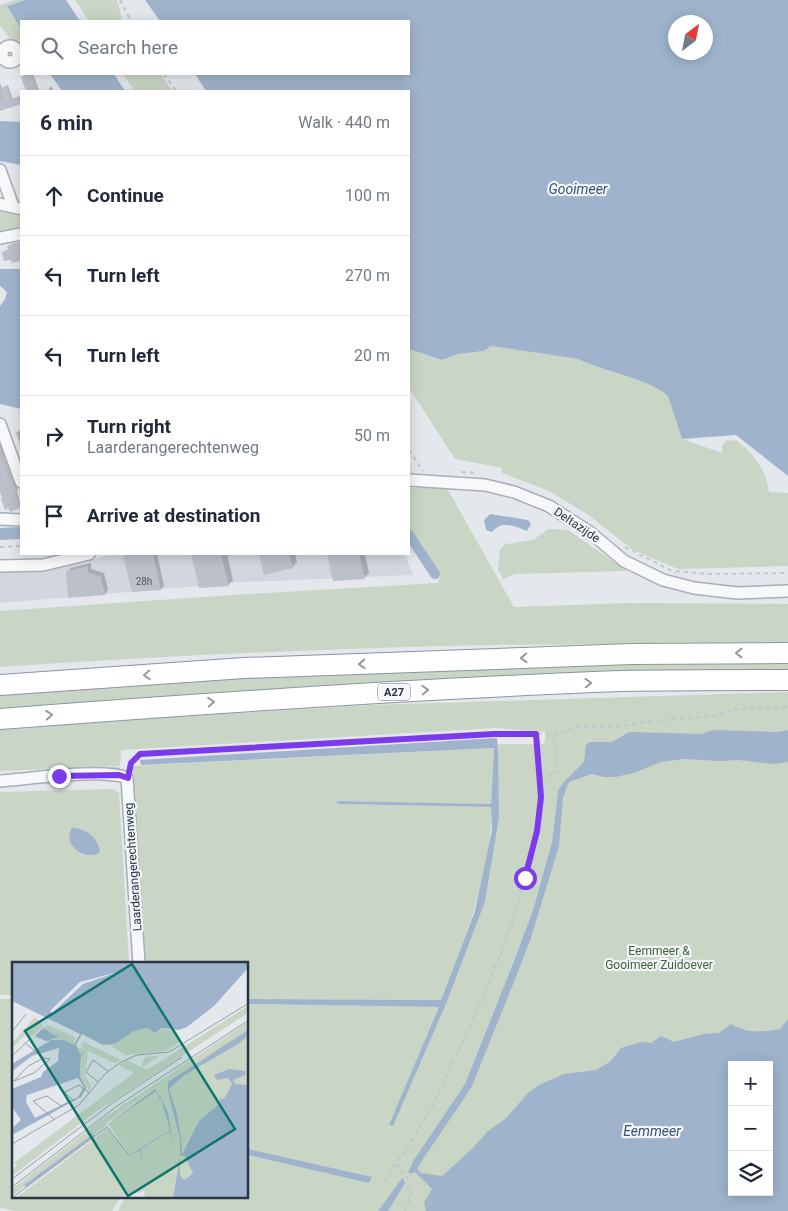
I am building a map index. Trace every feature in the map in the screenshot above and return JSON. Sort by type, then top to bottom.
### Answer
[{"type":"highway","points":[[0,685],[244,668],[632,654],[788,653]]},
{"type":"highway","name":"A27","points":[[0,719],[240,700],[457,688],[623,681],[788,680]]},
{"type":"street","points":[[1,56],[4,49],[9,46],[14,47],[20,53]]},
{"type":"street","points":[[0,170],[17,208]]},
{"type":"street","points":[[0,204],[17,208]]},
{"type":"street","points":[[0,238],[20,234]]},
{"type":"street","points":[[0,424],[16,454],[20,476]]},
{"type":"street","name":"Deltazijde","points":[[410,480],[485,485],[514,492],[548,506],[591,533],[624,560],[663,580],[694,588],[737,593],[788,591]]},
{"type":"street","points":[[0,519],[20,520]]},
{"type":"street","points":[[0,566],[43,566],[85,555]]},
{"type":"street","points":[[0,781],[78,775],[119,775],[128,778]]},
{"type":"street","name":"Laarderangerechtenweg","points":[[128,778],[139,962]]},
{"type":"path","points":[[120,0],[130,20]]},
{"type":"path","points":[[165,75],[175,90]]},
{"type":"path","points":[[410,452],[423,471]]},
{"type":"path","points":[[0,546],[20,546]]},
{"type":"path","points":[[675,571],[708,574],[788,573]]},
{"type":"path","points":[[128,778],[131,763],[140,754],[494,734],[556,734],[576,727],[615,727],[651,721],[713,716],[738,709],[788,707]]},
{"type":"path","points":[[384,1181],[415,1136],[434,1103],[458,1054],[514,917],[537,831],[541,797],[536,734]]},
{"type":"path","points":[[540,780],[558,772],[554,743],[556,734]]},
{"type":"path","points":[[396,1164],[409,1180],[412,1188],[404,1211]]},
{"type":"shaded area","points":[[108,555],[405,555],[413,575],[245,582],[0,603],[0,572],[87,562]]},
{"type":"green space","points":[[15,0],[25,0],[7,6],[20,27],[20,46],[15,41],[11,41],[0,25],[0,5]]},
{"type":"green space","points":[[75,0],[117,0],[121,20],[88,20]]},
{"type":"green space","points":[[124,75],[162,75],[171,90],[134,90]]},
{"type":"green space","points":[[0,212],[20,216],[20,227],[0,231]]},
{"type":"green space","points":[[491,346],[578,359],[640,380],[653,385],[668,395],[682,439],[722,453],[722,446],[726,441],[736,440],[758,463],[768,484],[769,492],[788,493],[788,566],[678,569],[633,550],[587,514],[549,491],[502,473],[502,468],[455,459],[410,390],[410,349],[442,360],[458,354],[484,351]]},
{"type":"green space","points":[[410,488],[447,488],[514,607],[630,603],[788,604],[788,643],[495,645],[371,648],[0,667],[0,611],[438,583],[440,576],[410,529]]},
{"type":"green space","points":[[548,529],[568,530],[627,571],[515,574],[503,579],[498,570],[500,549],[506,544],[533,540]]},
{"type":"green space","points":[[788,662],[788,670],[196,695],[0,709],[0,694],[239,678],[615,663]]},
{"type":"green space","name":"Eemmeer & Gooimeer Zuidoever","points":[[788,692],[788,1211],[118,1211],[124,1198],[249,1198],[249,1155],[369,1183],[371,1177],[249,1149],[249,1004],[439,1007],[393,1126],[446,1004],[485,902],[499,818],[497,744],[544,744],[546,732],[495,728],[121,750],[120,766],[0,771],[0,730],[137,719],[369,705]],"holes":[[[558,791],[553,859],[502,1003],[458,1104],[408,1171],[465,1084],[512,966],[533,910],[552,842]]]},
{"type":"green space","points":[[494,748],[491,804],[336,801],[340,804],[491,807],[487,857],[482,881],[467,930],[441,1000],[249,999],[249,962],[142,962],[133,766]]},
{"type":"green space","points":[[112,789],[119,793],[129,962],[12,962],[12,995],[0,995],[0,792]]},
{"type":"green space","points":[[0,999],[12,999],[12,1198],[119,1198],[112,1211],[14,1211],[0,1207]]},
{"type":"water","points":[[25,0],[66,0],[79,20],[20,20],[20,27],[7,6]]},
{"type":"water","name":"Gooimeer","points":[[145,0],[788,0],[788,476],[736,435],[682,439],[668,396],[660,390],[638,380],[578,359],[491,346],[484,351],[458,354],[442,360],[410,349],[410,90],[205,90],[196,75],[410,75],[410,20],[159,20]]},
{"type":"water","points":[[51,75],[115,75],[124,90],[61,90]]},
{"type":"water","points":[[0,121],[20,122],[20,165],[0,161]]},
{"type":"water","points":[[0,269],[20,269],[20,409],[0,404],[0,306],[7,292],[0,286]]},
{"type":"water","points":[[490,514],[528,520],[531,524],[527,531],[504,525],[492,532],[486,530],[484,520]]},
{"type":"water","points":[[20,527],[20,539],[0,540],[0,528]]},
{"type":"water","name":"Eemmeer","points":[[717,730],[778,732],[788,730],[788,762],[774,764],[738,760],[684,759],[661,762],[633,773],[616,777],[592,774],[569,782],[563,797],[559,846],[530,941],[510,992],[471,1088],[417,1168],[421,1173],[442,1176],[472,1149],[487,1132],[505,1119],[529,1092],[539,1085],[564,1074],[596,1070],[611,1061],[621,1048],[641,1042],[651,1043],[661,1036],[674,1042],[704,1034],[719,1033],[731,1024],[754,1031],[780,1029],[788,1019],[788,1211],[426,1211],[424,1202],[432,1189],[415,1172],[411,1174],[408,1172],[413,1161],[465,1084],[512,966],[533,910],[552,842],[558,791],[563,783],[584,762],[586,745],[590,742],[612,742],[629,732],[702,734]]},
{"type":"water","points":[[497,738],[499,818],[485,902],[446,1004],[393,1126],[389,1125],[439,1007],[249,1004],[249,999],[441,1000],[475,911],[492,830],[491,807],[339,804],[336,801],[491,804],[494,748],[141,765],[140,760]]},
{"type":"water","points":[[72,828],[82,830],[94,838],[100,852],[88,855],[72,846],[69,834]]},
{"type":"water","points":[[249,1149],[372,1177],[369,1183],[249,1155]]},
{"type":"water","points":[[402,1178],[405,1183],[388,1211],[378,1211]]},
{"type":"building","points":[[31,75],[37,90],[26,90],[21,77]]},
{"type":"building","points":[[6,86],[11,99],[20,96],[20,104],[0,111],[0,100],[3,99],[0,89]]},
{"type":"building","points":[[20,243],[20,261],[11,263],[11,260],[4,261],[2,252],[8,250],[7,246]]},
{"type":"building","points":[[0,455],[13,483],[20,508],[10,512],[8,508],[5,510],[1,499]]},
{"type":"building","points":[[153,555],[161,590],[132,592],[123,556]]},
{"type":"building","points":[[191,555],[221,555],[229,586],[199,588]]},
{"type":"building","points":[[259,555],[289,555],[293,568],[264,575]]},
{"type":"building","points":[[327,555],[359,555],[365,579],[333,581]]},
{"type":"building","points":[[88,566],[88,572],[101,577],[105,595],[68,598],[66,571]]},
{"type":"waterway","points":[[410,536],[435,574]]},
{"type":"waterway","points":[[109,769],[118,769]]},
{"type":"route","points":[[59,776],[119,775],[128,778],[131,763],[140,754],[494,734],[536,734],[540,764],[541,797],[537,831],[525,878]]}]
